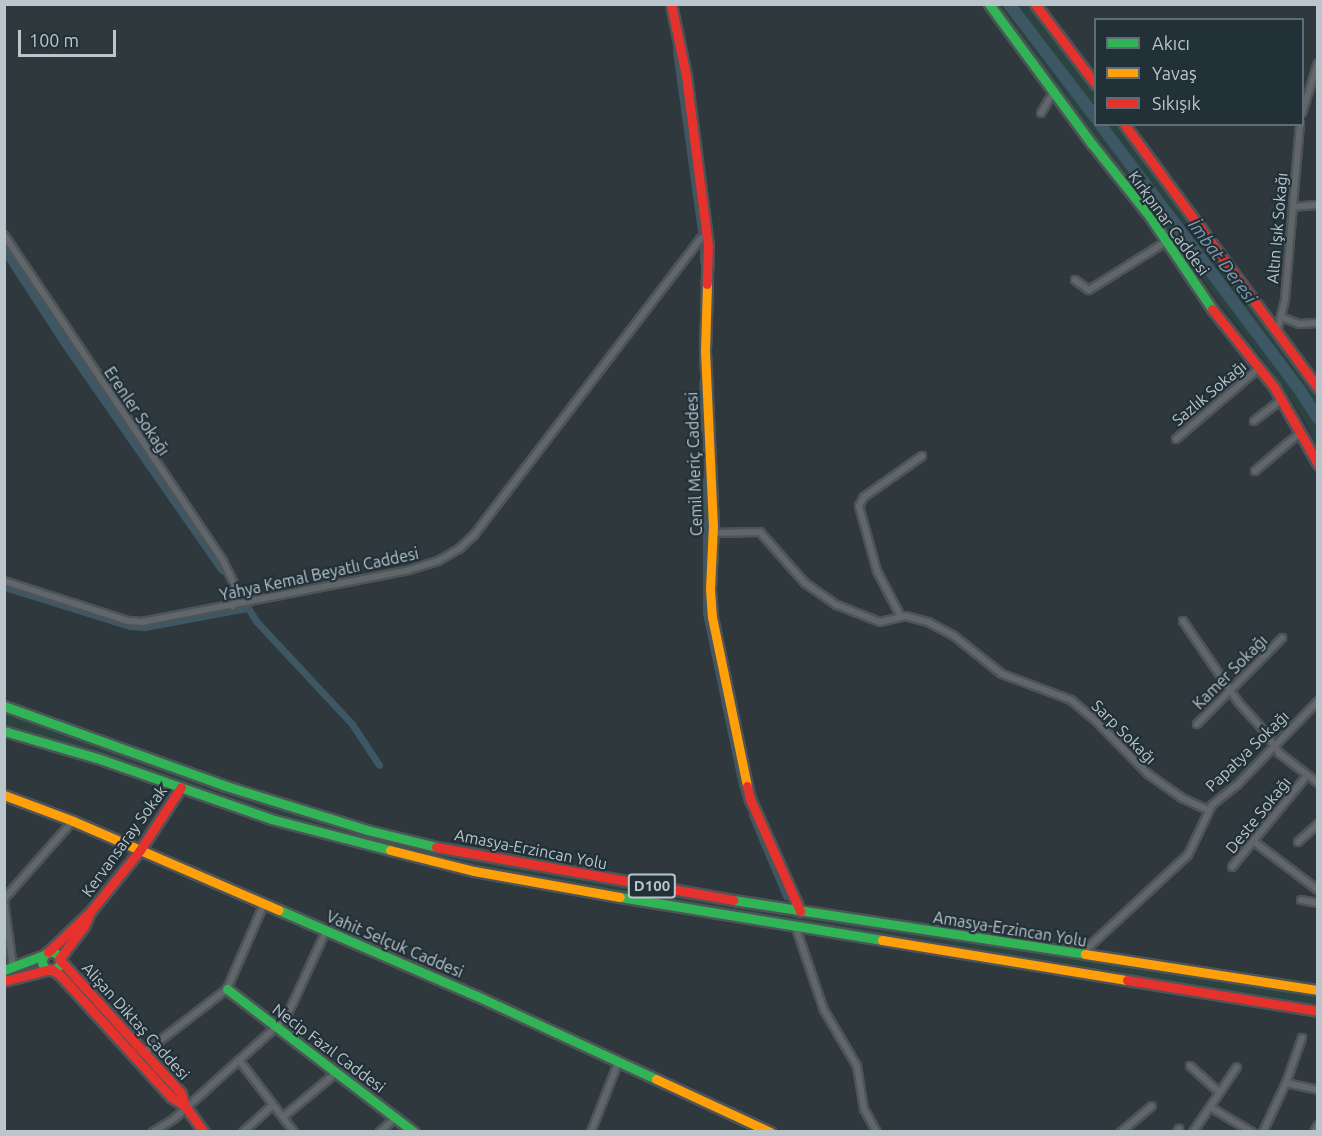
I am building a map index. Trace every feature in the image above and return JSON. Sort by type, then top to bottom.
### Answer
[{"type":"main road","name":"Cemil Meriç Caddesi","points":[[671,4],[686,75],[707,235],[705,362],[712,533],[710,589],[712,617],[744,780],[758,818],[800,911]]},
{"type":"main road","name":"Kırkpınar Caddesi","points":[[989,4],[1167,241],[1213,311],[1260,368],[1282,399],[1317,464]]},
{"type":"main road","points":[[1035,4],[1094,84]]},
{"type":"main road","name":"Kırkpınar Caddesi","points":[[1126,126],[1317,386]]},
{"type":"main road","name":"Amasya-Erzincan Yolu","points":[[4,706],[225,786],[367,830],[533,866],[800,911],[1317,990]]},
{"type":"main road","name":"Amasya-Erzincan Yolu","points":[[4,731],[97,758],[279,821],[442,864],[556,888],[1317,1011]]},
{"type":"main road","name":"Kervansaray Sokak","points":[[9,969],[47,953],[90,912],[140,850],[181,788]]},
{"type":"main road","name":"Vahit Selçuk Caddesi","points":[[4,795],[72,821],[477,996],[750,1128],[770,1131]]},
{"type":"main road","name":"Kervansaray Sokak","points":[[59,959],[84,926],[90,912]]},
{"type":"main road","points":[[4,981],[51,969],[58,965],[59,959],[56,954],[47,953],[43,963],[51,969]]},
{"type":"main road","name":"Alişan Diktaş Caddesi","points":[[59,959],[181,1093],[185,1106]]},
{"type":"main road","name":"Alişan Diktaş Caddesi","points":[[51,969],[86,1001],[171,1097],[185,1106],[204,1131]]},
{"type":"main road","name":"Necip Fazıl Caddesi","points":[[227,989],[414,1131]]},
{"type":"street","points":[[1304,106],[1317,63]]},
{"type":"street","points":[[1041,113],[1055,90]]},
{"type":"street","name":"Altın Işık Sokağı","points":[[1276,333],[1281,317],[1300,126]]},
{"type":"street","points":[[1293,207],[1317,205]]},
{"type":"street","name":"Erenler Sokağı","points":[[4,235],[223,561],[236,592],[233,606]]},
{"type":"street","name":"Yahya Kemal Beyatlı Caddesi","points":[[4,581],[128,621],[161,619],[233,606],[409,570],[438,561],[459,549],[479,529],[700,239],[707,235]]},
{"type":"street","points":[[1075,280],[1089,290],[1167,241]]},
{"type":"street","points":[[1281,317],[1299,324],[1317,323]]},
{"type":"street","name":"Sazlık Sokağı","points":[[1176,439],[1260,368]]},
{"type":"street","points":[[1254,421],[1282,399]]},
{"type":"street","points":[[1255,471],[1301,432]]},
{"type":"street","points":[[901,617],[877,571],[859,507],[864,497],[922,456]]},
{"type":"street","name":"Sarp Sokağı","points":[[712,533],[760,532],[795,572],[825,598],[874,621],[885,622],[901,617],[921,619],[936,625],[966,645],[1002,674],[1071,699],[1148,774],[1182,798],[1208,810]]},
{"type":"street","points":[[1183,621],[1230,690],[1274,746],[1284,758],[1317,783]]},
{"type":"street","name":"Kamer Sokağı","points":[[1197,724],[1282,638]]},
{"type":"street","name":"Papatya Sokağı","points":[[1081,955],[1188,855],[1208,810],[1237,785],[1317,701]]},
{"type":"street","name":"Deste Sokağı","points":[[1232,867],[1304,779]]},
{"type":"street","points":[[9,969],[4,900],[72,821]]},
{"type":"street","points":[[1298,842],[1317,824]]},
{"type":"street","points":[[1253,841],[1317,890]]},
{"type":"street","points":[[1301,900],[1317,903]]},
{"type":"street","points":[[144,1053],[227,989],[264,904]]},
{"type":"street","points":[[795,925],[824,1010],[857,1066],[864,1109],[877,1131]]},
{"type":"street","points":[[153,1131],[175,1118],[185,1106],[276,1028],[289,1013],[326,931]]},
{"type":"street","points":[[1263,1131],[1286,1083],[1302,1038]]},
{"type":"street","points":[[239,1060],[294,1131]]},
{"type":"street","points":[[591,1131],[618,1063]]},
{"type":"street","points":[[1190,1066],[1219,1092]]},
{"type":"street","points":[[1193,1131],[1238,1067]]},
{"type":"street","points":[[283,1117],[336,1073]]},
{"type":"street","points":[[1286,1083],[1317,1090]]},
{"type":"street","points":[[243,1131],[273,1105]]},
{"type":"street","points":[[1121,1131],[1152,1107]]},
{"type":"street","points":[[1210,1107],[1252,1131]]},
{"type":"street","points":[[380,1131],[396,1117]]},
{"type":"street","points":[[1314,1131],[1317,1125]]},
{"type":"green space","points":[[997,5],[1030,5],[1032,7],[1094,93],[1094,126],[1119,126],[1297,364],[1317,396],[1317,447],[1304,418],[1264,360]]},
{"type":"green space","points":[[4,713],[299,816],[470,859],[562,877],[1218,982],[1317,995],[1317,1004],[560,881],[469,863],[355,835],[275,812],[125,761],[5,724]]},
{"type":"waterway","name":"İmbat Deresi","points":[[1009,4],[1094,115]]},
{"type":"waterway","points":[[676,51],[701,232]]},
{"type":"waterway","name":"İmbat Deresi","points":[[1102,126],[1301,392],[1318,418]]},
{"type":"waterway","points":[[703,245],[703,261]]},
{"type":"waterway","points":[[4,246],[67,343],[224,569]]},
{"type":"waterway","points":[[702,383],[704,429]]},
{"type":"waterway","points":[[706,479],[706,613],[748,805]]},
{"type":"waterway","points":[[4,587],[130,626],[145,627],[248,608],[256,621],[352,724],[379,765]]},
{"type":"waterway","points":[[752,815],[786,896]]},
{"type":"traffic: fast","points":[[989,4],[1092,144],[1150,217],[1212,309]]},
{"type":"traffic: fast","points":[[4,706],[226,786],[367,830],[436,847]]},
{"type":"traffic: fast","points":[[4,731],[97,758],[271,819],[390,850]]},
{"type":"traffic: fast","points":[[620,897],[882,940]]},
{"type":"traffic: fast","points":[[733,900],[1085,954]]},
{"type":"traffic: fast","points":[[279,910],[477,996],[656,1079]]},
{"type":"traffic: fast","points":[[51,952],[57,955],[60,961],[57,967],[51,970],[45,967],[42,961],[45,955],[51,952]]},
{"type":"traffic: fast","points":[[4,970],[44,955]]},
{"type":"traffic: fast","points":[[227,989],[414,1132]]},
{"type":"traffic: slow","points":[[707,284],[705,351],[713,525],[710,589],[712,617],[747,786]]},
{"type":"traffic: slow","points":[[4,795],[73,821],[279,910]]},
{"type":"traffic: slow","points":[[390,850],[474,871],[620,897]]},
{"type":"traffic: slow","points":[[882,940],[1127,980]]},
{"type":"traffic: slow","points":[[1085,954],[1318,990]]},
{"type":"traffic: slow","points":[[656,1079],[770,1132]]},
{"type":"traffic: jam","points":[[671,4],[686,76],[708,246],[707,284]]},
{"type":"traffic: jam","points":[[1035,4],[1094,82]]},
{"type":"traffic: jam","points":[[1125,126],[1318,388]]},
{"type":"traffic: jam","points":[[1212,309],[1274,387],[1318,464]]},
{"type":"traffic: jam","points":[[747,786],[750,799],[800,911]]},
{"type":"traffic: jam","points":[[48,952],[90,912],[140,850],[181,787]]},
{"type":"traffic: jam","points":[[436,847],[733,900]]},
{"type":"traffic: jam","points":[[90,912],[84,926],[59,959],[181,1093],[185,1106],[204,1132]]},
{"type":"traffic: jam","points":[[4,981],[51,969],[60,975],[171,1097],[185,1106]]},
{"type":"traffic: jam","points":[[1127,980],[1318,1011]]}]
